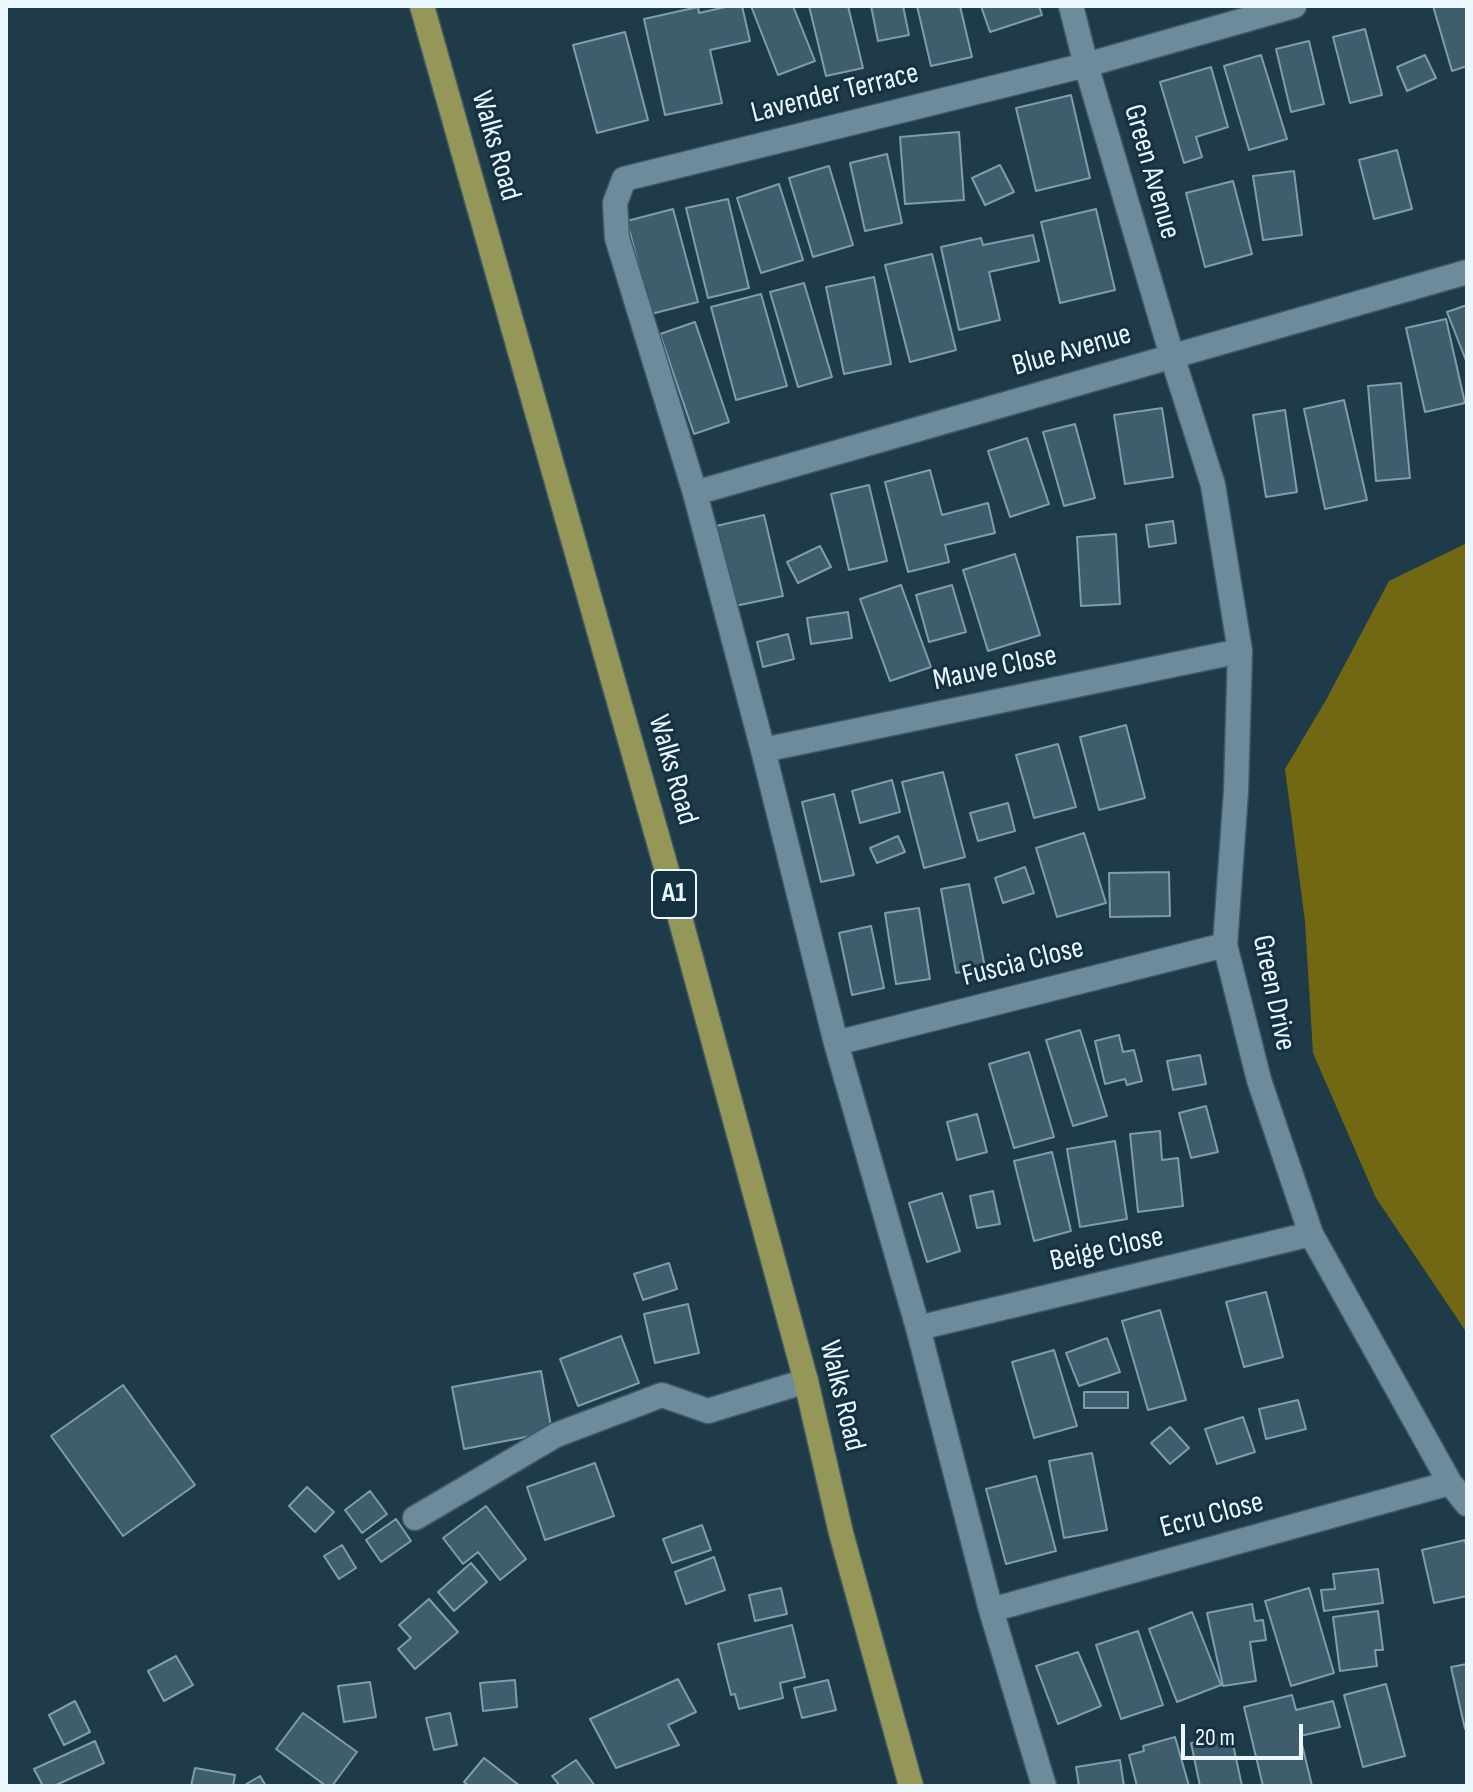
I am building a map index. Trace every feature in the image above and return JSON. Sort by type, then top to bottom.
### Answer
[{"type":"main road","name":"Walks Road","points":[[422,6],[669,877],[806,1381],[841,1533],[911,1786]]},
{"type":"street","name":"Green Avenue","points":[[1071,6],[1172,356]]},
{"type":"street","points":[[1086,65],[1294,6]]},
{"type":"street","name":"Lavender Terrace","points":[[695,493],[617,238],[615,203],[624,179],[1086,65]]},
{"type":"street","name":"Blue Avenue","points":[[695,493],[1467,272]]},
{"type":"street","name":"Green Drive","points":[[1172,356],[1213,485],[1240,651],[1236,791],[1225,945],[1259,1080],[1311,1234],[1450,1483],[1467,1504]]},
{"type":"street","points":[[695,493],[836,1043],[918,1328],[991,1610],[1044,1786]]},
{"type":"street","name":"Mauve Close","points":[[763,750],[1240,651]]},
{"type":"street","name":"Fuscia Close","points":[[836,1043],[1225,945]]},
{"type":"street","name":"Beige Close","points":[[918,1328],[1311,1234]]},
{"type":"street","points":[[415,1518],[556,1435],[662,1395],[708,1411],[806,1381]]},
{"type":"street","name":"Ecru Close","points":[[991,1610],[1450,1483]]},
{"type":"shaded area","points":[[1467,543],[1467,1333],[1376,1198],[1313,1053],[1305,921],[1285,769],[1326,700],[1389,581]]},
{"type":"building","points":[[742,6],[750,41],[710,50],[722,103],[665,115],[644,19],[698,7],[699,13]]},
{"type":"building","points":[[751,6],[793,6],[815,61],[778,75]]},
{"type":"building","points":[[809,6],[848,6],[863,68],[826,76]]},
{"type":"building","points":[[871,6],[903,6],[909,35],[878,41]]},
{"type":"building","points":[[917,6],[960,6],[972,57],[931,66]]},
{"type":"building","points":[[981,6],[1039,6],[1042,15],[990,32]]},
{"type":"building","points":[[1433,6],[1467,6],[1467,66],[1452,71]]},
{"type":"building","points":[[1365,29],[1382,95],[1350,103],[1333,37]]},
{"type":"building","points":[[625,32],[648,120],[597,133],[573,45]]},
{"type":"building","points":[[1309,41],[1324,104],[1291,112],[1276,49]]},
{"type":"building","points":[[1261,55],[1287,139],[1249,150],[1224,66]]},
{"type":"building","points":[[1425,55],[1436,78],[1407,91],[1397,67]]},
{"type":"building","points":[[1211,67],[1228,127],[1196,137],[1202,157],[1184,163],[1160,82]]},
{"type":"building","points":[[1071,95],[1090,178],[1036,191],[1016,108]]},
{"type":"building","points":[[959,132],[964,200],[905,204],[900,137]]},
{"type":"building","points":[[1397,150],[1412,209],[1374,219],[1359,160]]},
{"type":"building","points":[[887,154],[902,223],[865,231],[850,163]]},
{"type":"building","points":[[1000,165],[1014,192],[985,205],[972,178]]},
{"type":"building","points":[[829,166],[853,245],[813,257],[789,178]]},
{"type":"building","points":[[1294,171],[1302,235],[1263,240],[1253,176]]},
{"type":"building","points":[[1233,181],[1252,254],[1205,267],[1186,193]]},
{"type":"building","points":[[779,184],[803,260],[761,273],[737,198]]},
{"type":"building","points":[[728,199],[749,288],[708,298],[686,208]]},
{"type":"building","points":[[673,209],[698,302],[651,314],[627,221]]},
{"type":"building","points":[[1096,209],[1115,290],[1060,303],[1041,222]]},
{"type":"building","points":[[1033,235],[1039,261],[989,272],[1000,320],[959,330],[941,247],[981,238],[983,245]]},
{"type":"building","points":[[932,254],[956,350],[910,362],[885,265]]},
{"type":"building","points":[[874,277],[891,364],[844,374],[826,287]]},
{"type":"building","points":[[804,283],[832,377],[798,387],[770,292]]},
{"type":"building","points":[[761,294],[787,386],[736,400],[711,307]]},
{"type":"building","points":[[1467,305],[1467,363],[1447,312]]},
{"type":"building","points":[[1446,319],[1465,403],[1425,412],[1406,328]]},
{"type":"building","points":[[695,322],[729,422],[694,434],[660,334]]},
{"type":"building","points":[[1401,383],[1410,478],[1376,481],[1368,386]]},
{"type":"building","points":[[1344,400],[1367,500],[1325,509],[1304,409]]},
{"type":"building","points":[[1162,408],[1173,477],[1125,484],[1114,415]]},
{"type":"building","points":[[1285,410],[1297,492],[1266,497],[1253,415]]},
{"type":"building","points":[[1075,424],[1095,498],[1064,506],[1043,432]]},
{"type":"building","points":[[1027,438],[1049,504],[1010,517],[988,451]]},
{"type":"building","points":[[930,470],[942,515],[988,503],[995,533],[945,545],[949,562],[908,572],[885,482]]},
{"type":"building","points":[[869,485],[887,561],[849,570],[831,494]]},
{"type":"building","points":[[764,515],[783,596],[735,606],[716,526]]},
{"type":"building","points":[[1173,521],[1176,543],[1149,547],[1146,525]]},
{"type":"building","points":[[1116,534],[1120,604],[1081,606],[1077,537]]},
{"type":"building","points":[[820,546],[831,567],[798,583],[787,562]]},
{"type":"building","points":[[1015,554],[1040,635],[988,651],[963,570]]},
{"type":"building","points":[[901,585],[931,667],[890,681],[860,599]]},
{"type":"building","points":[[952,585],[966,632],[929,642],[916,595]]},
{"type":"building","points":[[848,612],[852,638],[811,644],[807,618]]},
{"type":"building","points":[[788,634],[794,659],[763,667],[757,642]]},
{"type":"building","points":[[1126,725],[1145,798],[1099,810],[1080,737]]},
{"type":"building","points":[[1058,744],[1076,807],[1034,818],[1016,755]]},
{"type":"building","points":[[943,772],[965,857],[924,868],[902,782]]},
{"type":"building","points":[[892,780],[900,812],[860,823],[852,791]]},
{"type":"building","points":[[834,794],[854,875],[821,882],[802,802]]},
{"type":"building","points":[[1008,803],[1015,831],[978,841],[970,813]]},
{"type":"building","points":[[1084,833],[1106,903],[1057,917],[1036,848]]},
{"type":"building","points":[[898,836],[905,852],[877,863],[870,848]]},
{"type":"building","points":[[1025,867],[1034,893],[1003,903],[995,878]]},
{"type":"building","points":[[1169,872],[1170,916],[1110,917],[1109,873]]},
{"type":"building","points":[[969,884],[985,968],[956,973],[941,889]]},
{"type":"building","points":[[919,908],[930,979],[896,984],[885,913]]},
{"type":"building","points":[[871,926],[884,988],[852,995],[839,933]]},
{"type":"building","points":[[1080,1030],[1107,1116],[1073,1126],[1046,1040]]},
{"type":"building","points":[[1119,1035],[1123,1052],[1134,1050],[1142,1081],[1127,1085],[1125,1079],[1105,1084],[1095,1041]]},
{"type":"building","points":[[1029,1052],[1054,1137],[1014,1148],[989,1064]]},
{"type":"building","points":[[1200,1055],[1206,1084],[1173,1090],[1167,1061]]},
{"type":"building","points":[[1206,1106],[1218,1152],[1191,1158],[1179,1113]]},
{"type":"building","points":[[977,1114],[987,1152],[957,1160],[947,1122]]},
{"type":"building","points":[[1160,1131],[1162,1160],[1178,1158],[1183,1206],[1138,1212],[1130,1134]]},
{"type":"building","points":[[1115,1141],[1127,1219],[1080,1227],[1067,1149]]},
{"type":"building","points":[[1052,1152],[1071,1231],[1034,1241],[1014,1161]]},
{"type":"building","points":[[993,1191],[1000,1224],[977,1228],[970,1196]]},
{"type":"building","points":[[942,1193],[960,1251],[927,1262],[909,1203]]},
{"type":"building","points":[[669,1263],[677,1289],[643,1300],[634,1274]]},
{"type":"building","points":[[1266,1292],[1283,1357],[1244,1367],[1226,1302]]},
{"type":"building","points":[[688,1304],[699,1353],[655,1363],[644,1314]]},
{"type":"building","points":[[1160,1310],[1186,1400],[1148,1410],[1122,1321]]},
{"type":"building","points":[[621,1336],[639,1383],[578,1406],[560,1359]]},
{"type":"building","points":[[1107,1338],[1120,1372],[1079,1386],[1066,1353]]},
{"type":"building","points":[[1054,1350],[1077,1426],[1034,1438],[1012,1362]]},
{"type":"building","points":[[541,1371],[552,1432],[464,1449],[452,1387]]},
{"type":"building","points":[[123,1385],[195,1485],[123,1536],[51,1436]]},
{"type":"building","points":[[1084,1392],[1128,1392],[1128,1408],[1084,1408]]},
{"type":"building","points":[[1298,1400],[1306,1429],[1266,1439],[1259,1409]]},
{"type":"building","points":[[1243,1417],[1255,1452],[1217,1464],[1205,1429]]},
{"type":"building","points":[[1170,1427],[1189,1448],[1170,1464],[1151,1443]]},
{"type":"building","points":[[1092,1453],[1107,1530],[1064,1538],[1049,1461]]},
{"type":"building","points":[[595,1463],[614,1516],[545,1540],[527,1487]]},
{"type":"building","points":[[1036,1476],[1056,1551],[1006,1564],[986,1489]]},
{"type":"building","points":[[307,1487],[334,1512],[315,1532],[289,1506]]},
{"type":"building","points":[[370,1491],[387,1514],[362,1533],[345,1510]]},
{"type":"building","points":[[486,1506],[526,1559],[500,1580],[478,1552],[463,1564],[443,1538]]},
{"type":"building","points":[[396,1519],[411,1541],[381,1562],[366,1540]]},
{"type":"building","points":[[702,1525],[711,1550],[672,1563],[663,1539]]},
{"type":"building","points":[[1465,1540],[1467,1596],[1434,1603],[1422,1550]]},
{"type":"building","points":[[342,1545],[356,1568],[339,1579],[324,1556]]},
{"type":"building","points":[[714,1557],[725,1590],[686,1604],[675,1572]]},
{"type":"building","points":[[471,1563],[487,1582],[454,1611],[438,1592]]},
{"type":"building","points":[[1378,1569],[1383,1603],[1324,1611],[1321,1590],[1335,1589],[1333,1574]]},
{"type":"building","points":[[781,1588],[787,1614],[755,1621],[749,1595]]},
{"type":"building","points":[[1309,1588],[1334,1673],[1291,1686],[1265,1601]]},
{"type":"building","points":[[429,1599],[458,1632],[415,1669],[398,1649],[411,1638],[399,1625]]},
{"type":"building","points":[[1252,1604],[1255,1621],[1263,1620],[1266,1640],[1250,1642],[1256,1681],[1223,1686],[1207,1613]]},
{"type":"building","points":[[1378,1611],[1383,1650],[1375,1650],[1377,1666],[1340,1671],[1333,1617]]},
{"type":"building","points":[[1192,1612],[1221,1685],[1177,1702],[1149,1629]]},
{"type":"building","points":[[792,1625],[805,1677],[780,1683],[783,1698],[739,1709],[735,1694],[731,1695],[718,1644]]},
{"type":"building","points":[[1138,1631],[1163,1705],[1121,1719],[1096,1645]]},
{"type":"building","points":[[1078,1652],[1101,1706],[1058,1724],[1036,1666]]},
{"type":"building","points":[[176,1656],[193,1685],[164,1701],[148,1671]]},
{"type":"building","points":[[1467,1664],[1467,1729],[1465,1729],[1451,1667]]},
{"type":"building","points":[[678,1679],[696,1712],[668,1725],[679,1745],[616,1768],[590,1719]]},
{"type":"building","points":[[515,1680],[517,1707],[483,1711],[480,1683]]},
{"type":"building","points":[[828,1680],[836,1710],[802,1718],[794,1688]]},
{"type":"building","points":[[370,1682],[376,1717],[344,1722],[338,1686]]},
{"type":"building","points":[[1386,1684],[1405,1756],[1363,1767],[1344,1695]]},
{"type":"building","points":[[1292,1695],[1296,1710],[1333,1701],[1340,1727],[1300,1736],[1312,1786],[1263,1786],[1244,1707]]},
{"type":"building","points":[[75,1701],[90,1732],[64,1745],[49,1715]]},
{"type":"building","points":[[303,1713],[357,1752],[332,1786],[326,1786],[276,1749]]},
{"type":"building","points":[[450,1713],[457,1745],[434,1750],[426,1718]]},
{"type":"building","points":[[1231,1735],[1242,1786],[1200,1786],[1191,1743]]},
{"type":"building","points":[[1175,1737],[1189,1786],[1137,1786],[1129,1755],[1144,1751],[1143,1746]]},
{"type":"building","points":[[95,1741],[104,1763],[54,1786],[43,1786],[34,1769]]},
{"type":"building","points":[[484,1758],[520,1786],[469,1786],[464,1782]]},
{"type":"building","points":[[576,1760],[595,1786],[560,1786],[552,1776]]},
{"type":"building","points":[[1120,1760],[1124,1786],[1079,1786],[1076,1767]]},
{"type":"building","points":[[195,1768],[235,1775],[233,1786],[191,1786]]},
{"type":"building","points":[[260,1776],[266,1786],[243,1786]]}]
